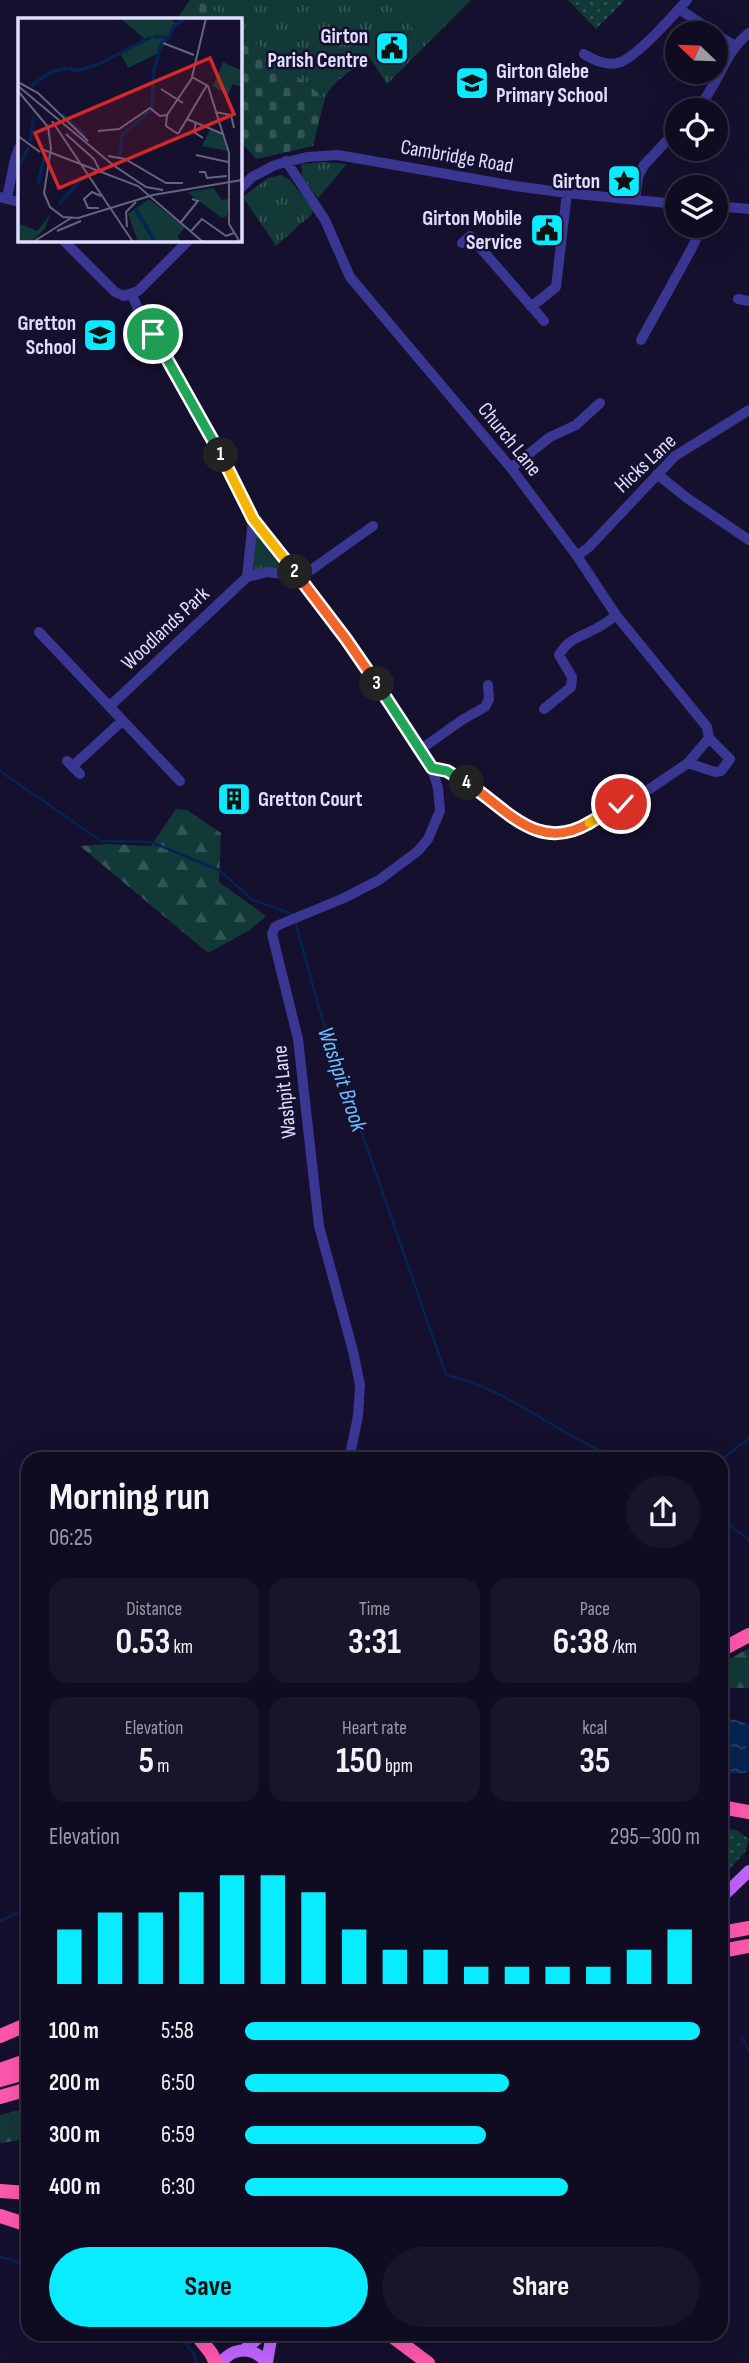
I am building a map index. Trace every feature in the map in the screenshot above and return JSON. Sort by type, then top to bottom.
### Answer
[{"type":"highway","points":[[728,1646],[749,1635]]},
{"type":"highway","points":[[728,1808],[749,1812]]},
{"type":"highway","points":[[728,1932],[749,1928]]},
{"type":"highway","points":[[728,1950],[749,1946]]},
{"type":"highway","points":[[0,2036],[21,2027]]},
{"type":"highway","points":[[0,2070],[21,2062]]},
{"type":"highway","points":[[0,2080],[21,2074]]},
{"type":"highway","points":[[0,2097],[21,2092]]},
{"type":"highway","points":[[0,2191],[21,2192]]},
{"type":"highway","points":[[0,2216],[21,2223]]},
{"type":"highway","points":[[202,2341],[218,2363]]},
{"type":"highway","points":[[398,2341],[428,2363]]},
{"type":"main road","points":[[728,1891],[749,1871]]},
{"type":"main road","points":[[244,2350],[254,2341]]},
{"type":"main road","points":[[267,2363],[271,2341]]},
{"type":"main road","points":[[218,2363],[228,2355],[244,2350],[253,2351],[267,2363]]},
{"type":"street","points":[[584,54],[604,63],[620,62],[635,52],[687,0]]},
{"type":"street","points":[[679,9],[696,21]]},
{"type":"street","points":[[708,98],[735,46],[749,33]]},
{"type":"street","points":[[728,42],[735,46]]},
{"type":"street","points":[[635,200],[638,177],[644,165],[665,143]]},
{"type":"street","points":[[3,197],[18,151]]},
{"type":"street","name":"Cambridge Road","points":[[242,187],[259,172],[286,161],[338,155],[567,193],[665,203]]},
{"type":"street","name":"Church Lane","points":[[286,161],[325,220],[350,277],[511,468],[577,556],[616,615],[707,726],[709,738],[730,759],[722,771],[715,772],[688,763]]},
{"type":"street","points":[[531,307],[556,287],[567,193]]},
{"type":"street","points":[[728,207],[749,209]]},
{"type":"street","points":[[462,243],[470,236],[544,321]]},
{"type":"street","points":[[641,340],[697,238]]},
{"type":"street","points":[[65,242],[116,292],[124,296],[138,291],[187,242]]},
{"type":"street","name":"Washpit Lane","points":[[132,294],[142,320],[153,334],[210,432],[253,519],[346,639],[421,749],[432,768],[438,788],[440,811],[428,839],[418,852],[379,880],[275,927],[272,942],[298,1039],[319,1226],[354,1351],[360,1385],[358,1416],[351,1452]]},
{"type":"street","points":[[511,468],[550,437],[576,425],[600,403]]},
{"type":"street","name":"Hicks Lane","points":[[577,556],[589,547],[675,456],[749,411]]},
{"type":"street","points":[[657,474],[749,540]]},
{"type":"street","points":[[253,519],[247,578],[267,572],[298,576],[311,570],[373,526]]},
{"type":"street","name":"Woodlands Park","points":[[110,706],[247,578]]},
{"type":"street","points":[[544,709],[571,687],[572,677],[559,655],[565,645],[616,615]]},
{"type":"street","points":[[38,632],[180,781]]},
{"type":"street","points":[[421,749],[485,707],[489,699],[488,685]]},
{"type":"street","points":[[73,767],[122,721]]},
{"type":"street","points":[[432,768],[447,771],[472,786],[512,819],[527,827],[553,832],[580,828],[648,790],[688,763],[709,738]]},
{"type":"green space","points":[[190,0],[201,0],[224,18],[178,18]]},
{"type":"green space","points":[[201,0],[471,0],[387,84],[370,58],[339,80],[325,98],[242,33],[242,18],[224,18]]},
{"type":"green space","points":[[398,0],[449,0],[459,10],[427,42],[391,7]]},
{"type":"green space","points":[[568,0],[625,0],[596,29]]},
{"type":"green space","points":[[242,33],[325,98],[313,146],[257,159],[242,144]]},
{"type":"green space","points":[[301,164],[347,164],[318,198],[302,177]]},
{"type":"green space","points":[[281,175],[289,179],[313,209],[312,214],[276,246],[243,197],[268,178]]},
{"type":"green space","points":[[255,527],[283,568],[250,571]]},
{"type":"green space","points":[[176,809],[187,810],[221,833],[219,882],[266,916],[250,930],[208,953],[80,846],[151,846]]},
{"type":"green space","points":[[749,1648],[749,1688],[728,1688],[728,1660]]},
{"type":"green space","points":[[728,1829],[736,1830],[749,1839],[745,1852],[728,1870]]},
{"type":"green space","points":[[21,2110],[21,2140],[0,2143],[0,2115]]},
{"type":"water","points":[[728,1719],[749,1724],[749,1773],[728,1774]]},
{"type":"waterway","name":"Washpit Brook","points":[[0,771],[101,841],[151,842],[219,870],[253,900],[292,914]]},
{"type":"waterway","name":"Washpit Brook","points":[[295,920],[320,1012],[446,1375],[496,1393],[602,1452]]},
{"type":"waterway","points":[[728,1454],[749,1438]]},
{"type":"waterway","name":"Washpit Brook","points":[[728,1524],[749,1540]]},
{"type":"waterway","points":[[0,1921],[21,1911]]},
{"type":"waterway","points":[[742,2037],[749,2052]]},
{"type":"waterway","points":[[0,2257],[21,2263]]},
{"type":"waterway","points":[[183,2341],[193,2352],[197,2363]]},
{"type":"place","name":"Girton Parish Centre","points":[[392,48]]},
{"type":"place","name":"Girton Glebe Primary School","points":[[472,83]]},
{"type":"place","name":"Girton","points":[[624,181]]},
{"type":"place","name":"Girton Mobile Service","points":[[547,230]]},
{"type":"place","name":"Gretton School","points":[[100,335]]},
{"type":"place","name":"Gretton Court","points":[[234,799]]},
{"type":"route","points":[[153,334],[210,432],[253,519],[346,639],[432,768],[447,771],[472,786],[512,819],[527,827],[553,832],[580,828],[621,804]]}]
